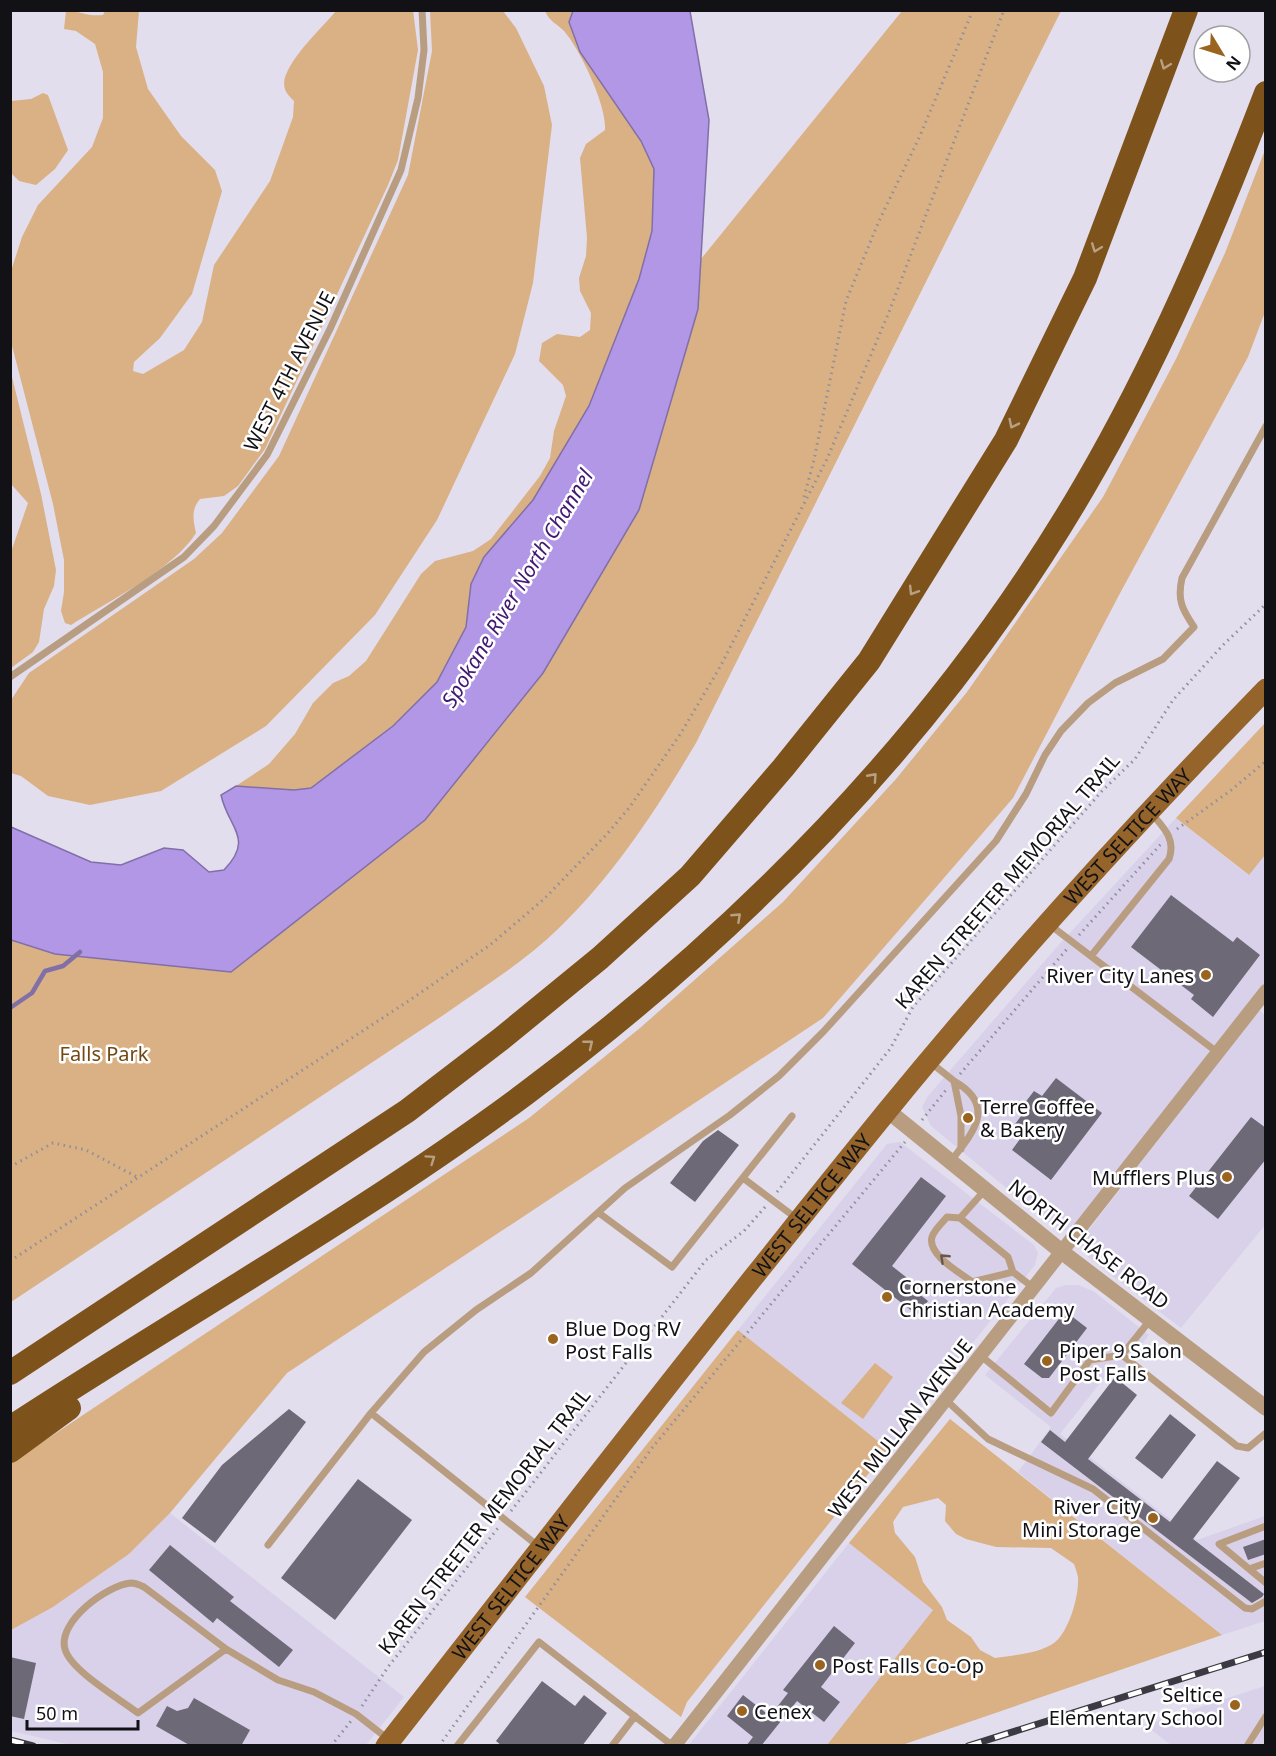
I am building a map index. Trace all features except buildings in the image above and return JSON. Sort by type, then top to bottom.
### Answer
[{"type":"highway","points":[[10,1373],[407,1111],[501,1039],[600,958],[690,876],[783,768],[869,661],[1006,440],[1085,278],[1186,10]]},
{"type":"highway","points":[[10,1451],[522,1096],[686,963],[806,850],[930,711],[1049,543],[1085,485],[1180,302],[1235,174],[1266,93]]},
{"type":"highway","points":[[10,1428],[404,1177]]},
{"type":"highway","points":[[10,1353],[204,1245]]},
{"type":"main road","name":"WEST SELTICE WAY","points":[[388,1743],[888,1110],[1149,811],[1266,689]]},
{"type":"street","name":"WEST MULLAN AVENUE","points":[[674,1746],[1266,991]]},
{"type":"street","name":"NORTH CHASE ROAD","points":[[888,1110],[912,1132],[1062,1252],[1266,1408]]},
{"type":"lane","name":"WEST 4TH AVENUE","points":[[10,677],[184,557],[214,526],[267,455],[330,329],[401,170],[418,98],[424,50],[422,10]]},
{"type":"lane","points":[[268,1545],[371,1413],[424,1352],[476,1310],[531,1273],[625,1188],[730,1115],[779,1076],[824,1031],[996,841],[1026,794],[1050,747],[1088,703],[1115,683],[1163,658],[1194,627],[1180,607],[1178,593],[1182,578],[1266,426]]},
{"type":"lane","points":[[1091,956],[1168,859],[1173,848],[1169,835],[1149,811]]},
{"type":"lane","points":[[1048,924],[1217,1052]]},
{"type":"lane","points":[[929,1061],[966,1088],[973,1097],[978,1114],[970,1140],[950,1162]]},
{"type":"lane","points":[[954,1081],[961,1116],[961,1149]]},
{"type":"lane","points":[[598,1213],[672,1267],[792,1116]]},
{"type":"lane","points":[[743,1178],[800,1221]]},
{"type":"lane","points":[[960,1218],[985,1190]]},
{"type":"lane","points":[[1013,1272],[972,1282],[937,1253],[932,1240],[933,1235],[946,1217],[960,1218],[1008,1257],[1013,1272],[1034,1288]]},
{"type":"lane","points":[[981,1356],[1051,1413],[1090,1360],[1122,1355],[1151,1319]]},
{"type":"lane","points":[[1122,1355],[1237,1446],[1248,1448],[1266,1432]]},
{"type":"lane","points":[[946,1400],[988,1439],[1093,1489],[1245,1608],[1251,1609],[1266,1601]]},
{"type":"lane","points":[[371,1413],[541,1548]]},
{"type":"lane","points":[[1266,1527],[1219,1544],[1266,1583]]},
{"type":"lane","points":[[1249,1569],[1266,1563]]},
{"type":"lane","points":[[226,1649],[138,1713],[73,1664],[64,1649],[66,1628],[79,1612],[119,1586],[134,1582],[144,1587],[226,1649],[278,1680],[314,1692],[356,1714],[388,1743]]},
{"type":"lane","points":[[457,1746],[538,1642],[674,1746]]},
{"type":"lane","points":[[612,1746],[634,1716]]},
{"type":"lane","points":[[1247,1746],[1266,1716]]},
{"type":"path","points":[[803,502],[814,460],[846,301],[879,220],[918,138],[973,10]]},
{"type":"path","points":[[10,1261],[465,963],[516,926],[615,824],[649,782],[720,667],[827,459],[857,392],[1004,10]]},
{"type":"path","name":"KAREN STREETER MEMORIAL TRAIL","points":[[331,1746],[388,1667],[706,1260],[749,1227],[890,1049],[913,1007],[1102,791],[1134,759],[1173,700],[1223,645],[1266,604]]},
{"type":"path","points":[[439,1746],[652,1448],[954,1081],[1073,942],[1169,835],[1230,791],[1266,761]]},
{"type":"path","points":[[10,1167],[53,1143],[86,1150],[137,1177]]},
{"type":"shaded area","points":[[1176,818],[1248,875],[1265,855],[1265,983],[1076,1226],[1064,1231],[1048,1222],[931,1126],[922,1107],[928,1096],[1056,948]]},
{"type":"shaded area","points":[[1259,1010],[1265,1015],[1265,1225],[1181,1328],[1089,1258],[1082,1245],[1084,1236]]},
{"type":"shaded area","name":"Cornerstone Christian Academy","points":[[900,1142],[1034,1245],[1038,1253],[1035,1265],[888,1449],[738,1330],[887,1144]]},
{"type":"shaded area","points":[[1078,1285],[1093,1291],[1149,1335],[1123,1368],[1110,1370],[1060,1434],[1197,1540],[1265,1516],[1265,1621],[1222,1635],[1018,1472],[1051,1427],[985,1375],[1056,1288]]},
{"type":"shaded area","points":[[170,1513],[404,1697],[366,1745],[71,1745],[11,1731],[10,1630],[53,1607],[129,1554]]},
{"type":"shaded area","points":[[849,1543],[933,1610],[827,1745],[688,1746]]},
{"type":"shaded area","name":"Seltice Elementary School","points":[[1265,1686],[1265,1745],[1171,1745],[1145,1725]]},
{"type":"green space","points":[[413,10],[418,50],[398,160],[265,449],[238,486],[224,496],[200,499],[195,507],[194,515],[196,533],[172,559],[139,584],[71,625],[65,623],[61,611],[64,592],[64,560],[53,504],[10,338],[11,271],[22,237],[38,205],[92,147],[103,118],[103,72],[95,44],[76,31],[64,29],[66,11],[103,15],[105,11],[139,11],[136,47],[148,89],[181,136],[215,170],[222,191],[192,294],[160,338],[134,362],[133,371],[143,374],[184,350],[202,322],[214,265],[270,181],[293,117],[294,101],[286,91],[284,81],[294,59],[303,48],[336,11]]},
{"type":"green space","points":[[430,11],[503,11],[516,28],[544,86],[552,125],[533,283],[515,354],[437,520],[375,615],[266,726],[161,791],[90,805],[48,796],[21,776],[11,773],[11,700],[29,673],[194,559],[222,533],[279,456],[408,175],[432,51]]},
{"type":"green space","points":[[545,11],[573,11],[569,22],[642,141],[654,169],[652,231],[639,279],[589,406],[533,500],[484,557],[471,584],[466,627],[437,682],[393,726],[311,788],[294,790],[236,786],[269,764],[295,734],[313,703],[333,683],[349,676],[366,661],[421,574],[435,561],[473,551],[491,539],[540,476],[550,458],[554,431],[566,396],[563,385],[539,361],[542,343],[557,334],[580,337],[590,330],[591,313],[580,291],[579,278],[586,256],[587,238],[580,158],[586,144],[605,130],[602,107],[585,64],[564,31],[551,20]]},
{"type":"green space","name":"Falls Park","points":[[902,11],[1061,11],[696,743],[650,817],[616,864],[579,908],[545,941],[517,963],[445,1014],[11,1302],[11,940],[55,954],[425,820],[698,309],[701,259]]},
{"type":"green space","points":[[43,93],[48,95],[68,150],[55,169],[36,185],[19,181],[11,173],[11,101],[31,99]]},
{"type":"green space","points":[[1265,150],[1265,312],[1248,357],[1118,597],[1013,798],[823,1018],[287,1373],[170,1513],[129,1554],[53,1607],[11,1630],[11,1463],[529,1118],[640,1028],[783,902],[896,779],[967,692],[1103,497],[1176,359],[1225,253]]},
{"type":"green space","points":[[11,373],[41,494],[56,570],[54,586],[44,609],[39,642],[33,652],[11,668],[11,552],[28,503],[11,484]]},
{"type":"green space","points":[[1265,723],[1265,855],[1249,875],[1176,818]]},
{"type":"green space","points":[[738,1330],[888,1449],[687,1702],[681,1717],[525,1597]]},
{"type":"green space","points":[[875,1363],[893,1377],[863,1419],[841,1403]]},
{"type":"green space","points":[[950,1419],[1222,1635],[902,1745],[827,1745],[933,1610],[849,1543]],"holes":[[[938,1498],[946,1505],[945,1521],[956,1534],[966,1539],[996,1547],[1051,1548],[1074,1564],[1078,1580],[1074,1606],[1064,1632],[1054,1643],[1033,1652],[995,1658],[980,1650],[971,1637],[947,1620],[942,1607],[923,1582],[915,1557],[895,1533],[893,1522],[903,1507]]]},
{"type":"water","name":"Spokane River North Channel","points":[[573,11],[690,11],[709,120],[698,309],[639,510],[543,673],[425,820],[231,972],[55,954],[11,940],[11,827],[91,862],[121,865],[164,848],[183,850],[209,872],[224,870],[233,859],[239,841],[221,795],[236,786],[294,790],[311,788],[393,726],[437,682],[466,627],[471,584],[484,557],[533,500],[589,406],[639,279],[652,231],[654,169],[641,141],[580,52],[569,22]]},
{"type":"waterway","points":[[10,1008],[32,993],[45,971],[63,966],[80,952]]},
{"type":"railway","points":[[968,1746],[1266,1652]]},
{"type":"railway","points":[[10,1740],[33,1746]]},
{"type":"place","name":"River City Lanes","points":[[1206,975]]},
{"type":"place","name":"Terre Coffee & Bakery","points":[[968,1118]]},
{"type":"place","name":"Mufflers Plus","points":[[1227,1177]]},
{"type":"place","name":"Cornerstone Christian Academy","points":[[887,1297]]},
{"type":"place","name":"Blue Dog RV Post Falls","points":[[553,1339]]},
{"type":"place","name":"Piper 9 Salon Post Falls","points":[[1047,1361]]},
{"type":"place","name":"River City Mini Storage","points":[[1153,1518]]},
{"type":"place","name":"Post Falls Co-Op","points":[[820,1665]]},
{"type":"place","name":"Seltice Elementary School","points":[[1235,1705]]},
{"type":"place","name":"Cenex","points":[[742,1711]]}]
